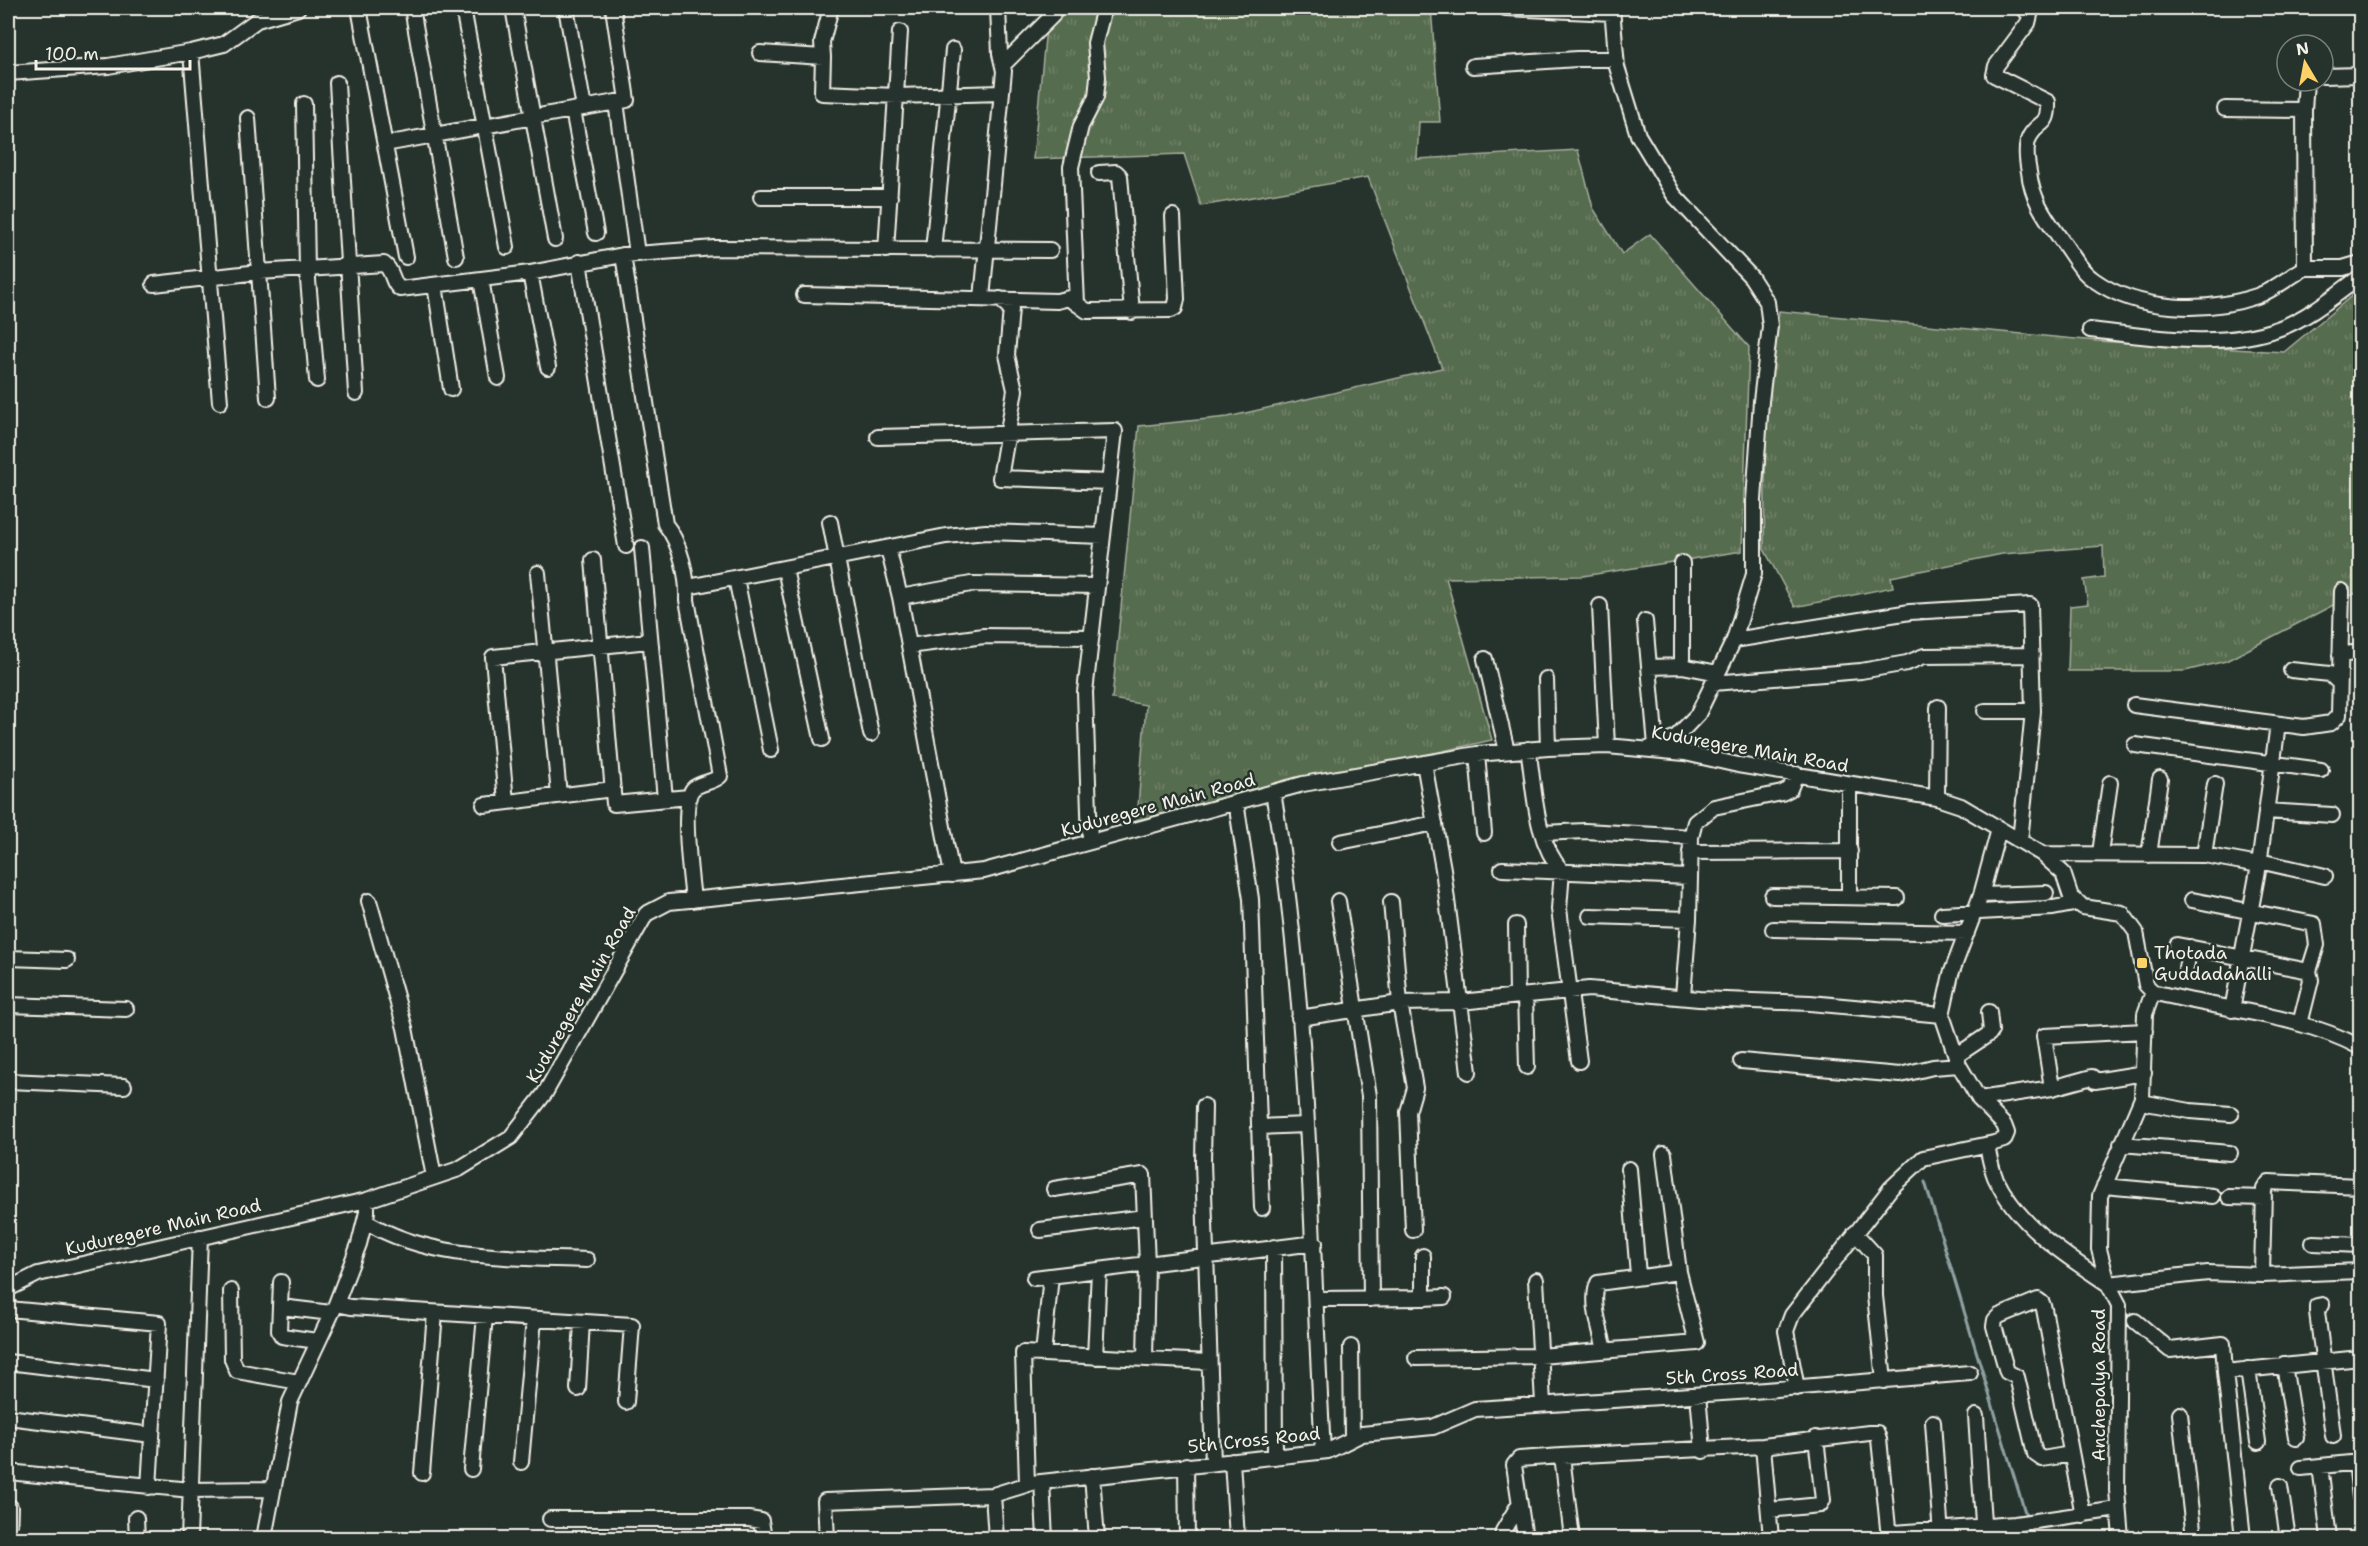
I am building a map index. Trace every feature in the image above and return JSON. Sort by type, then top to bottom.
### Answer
[{"type":"street","points":[[8,73],[108,66],[191,52],[224,44],[257,20],[298,8]]},
{"type":"street","points":[[359,8],[406,257]]},
{"type":"street","points":[[412,8],[456,256]]},
{"type":"street","points":[[463,8],[507,248]]},
{"type":"street","points":[[513,8],[555,239]]},
{"type":"street","points":[[566,8],[596,233]]},
{"type":"street","points":[[385,144],[627,100],[613,8]]},
{"type":"street","points":[[831,8],[822,42],[822,93],[897,96],[1000,93]]},
{"type":"street","points":[[982,298],[1004,65],[1000,54],[998,8]]},
{"type":"street","points":[[1004,65],[1052,16],[1055,8]]},
{"type":"street","points":[[1077,304],[1071,167],[1081,126],[1096,97],[1098,77],[1095,43],[1104,8]]},
{"type":"street","points":[[1505,8],[1612,10],[1616,59],[1638,135],[1674,195],[1751,277],[1767,302],[1770,326],[1761,401],[1754,500],[1754,574],[1734,640],[1698,714],[1676,737],[1652,747],[1650,667],[1645,621]]},
{"type":"street","points":[[2023,8],[2030,15],[2028,24],[1996,66],[1994,75],[2048,102],[2048,113],[2044,125],[2031,135],[2028,144],[2029,173],[2035,202],[2082,269],[2094,280],[2148,304],[2219,304],[2259,295],[2305,267],[2343,268],[2361,263]]},
{"type":"street","points":[[886,250],[900,32]]},
{"type":"street","points":[[933,250],[953,50]]},
{"type":"street","points":[[191,52],[220,402]]},
{"type":"street","points":[[760,53],[823,57]]},
{"type":"street","points":[[1473,66],[1577,59],[1616,59]]},
{"type":"street","points":[[2335,76],[2361,75]]},
{"type":"street","points":[[337,83],[356,393]]},
{"type":"street","points":[[2305,93],[2305,267]]},
{"type":"street","points":[[616,102],[630,254],[665,524],[674,534],[688,587],[687,600],[720,776],[694,788],[689,797],[687,829],[693,900]]},
{"type":"street","points":[[304,104],[307,269],[317,380]]},
{"type":"street","points":[[2225,109],[2304,110]]},
{"type":"street","points":[[248,118],[268,398]]},
{"type":"street","points":[[1100,173],[1116,172],[1120,176],[1132,312]]},
{"type":"street","points":[[761,197],[890,197]]},
{"type":"street","points":[[804,295],[982,298],[1057,302],[1069,298],[1087,311],[1171,310],[1177,304],[1173,216]]},
{"type":"street","points":[[154,284],[259,272],[384,264],[391,269],[396,285],[400,289],[530,273],[630,254],[715,248],[1050,250]]},
{"type":"street","points":[[579,262],[626,546]]},
{"type":"street","points":[[530,273],[548,367]]},
{"type":"street","points":[[2090,330],[2216,340],[2247,339],[2282,328],[2310,314],[2361,277]]},
{"type":"street","points":[[481,279],[498,378]]},
{"type":"street","points":[[435,285],[451,389]]},
{"type":"street","points":[[1000,299],[1011,309],[1007,355],[1015,390],[1000,478],[1109,482]]},
{"type":"street","points":[[878,437],[1115,431],[1085,692],[1089,842]]},
{"type":"street","points":[[830,522],[871,734]]},
{"type":"street","points":[[688,587],[946,536],[986,532],[1103,536]]},
{"type":"street","points":[[642,548],[665,799]]},
{"type":"street","points":[[888,548],[900,597],[952,875]]},
{"type":"street","points":[[593,560],[614,804],[689,797]]},
{"type":"street","points":[[1682,563],[1682,666]]},
{"type":"street","points":[[785,569],[822,739]]},
{"type":"street","points":[[538,573],[559,795]]},
{"type":"street","points":[[736,578],[771,750]]},
{"type":"street","points":[[900,597],[971,584],[1097,586]]},
{"type":"street","points":[[2134,705],[2304,727],[2331,723],[2339,715],[2342,591]]},
{"type":"street","points":[[1734,640],[1910,612],[2031,605],[2032,711],[2020,841]]},
{"type":"street","points":[[1600,606],[1607,746]]},
{"type":"street","points":[[909,646],[984,636],[1092,637]]},
{"type":"street","points":[[506,802],[493,657],[649,641]]},
{"type":"street","points":[[2340,655],[2361,651]]},
{"type":"street","points":[[1650,667],[1682,666],[1716,678],[1861,671],[1906,663],[1924,656],[2032,654]]},
{"type":"street","points":[[1485,659],[1507,751]]},
{"type":"street","points":[[2291,670],[2330,675],[2339,682]]},
{"type":"street","points":[[1546,679],[1548,748]]},
{"type":"street","points":[[1937,798],[1938,707]]},
{"type":"street","points":[[1985,711],[2032,711]]},
{"type":"street","points":[[2232,1010],[2259,863],[2278,724]]},
{"type":"street","points":[[2135,745],[2321,770]]},
{"type":"street","name":"Kuduregere Main Road","points":[[8,1289],[38,1274],[367,1200],[459,1169],[511,1137],[545,1093],[646,914],[669,902],[984,871],[1303,784],[1477,754],[1528,749],[1607,746],[1652,747],[1849,785],[1937,798],[1961,806],[2042,854],[2063,873],[2071,897],[2079,903]]},
{"type":"street","points":[[1528,749],[1542,833],[1552,860],[1562,871],[1559,909],[1579,1061]]},
{"type":"street","points":[[1477,754],[1484,833]]},
{"type":"street","points":[[1424,763],[1435,823],[1469,1072]]},
{"type":"street","points":[[1683,996],[1689,919],[1691,837],[1695,822],[1714,807],[1782,793],[1790,789],[1796,774]]},
{"type":"street","points":[[2149,855],[2160,779]]},
{"type":"street","points":[[2100,853],[2110,783]]},
{"type":"street","points":[[2204,855],[2215,784]]},
{"type":"street","points":[[1849,785],[1849,897]]},
{"type":"street","points":[[484,805],[613,789]]},
{"type":"street","points":[[1273,792],[1288,882],[1299,1018],[1315,1243],[1323,1451]]},
{"type":"street","points":[[1236,802],[1251,899],[1262,1208]]},
{"type":"street","points":[[2266,811],[2332,815]]},
{"type":"street","points":[[1340,842],[1435,823]]},
{"type":"street","points":[[1797,1388],[1786,1331],[1792,1315],[1891,1188],[1923,1158],[1987,1146],[2004,1140],[2007,1133],[2004,1125],[1979,1098],[1957,1060],[1942,1015],[1951,974],[1981,895],[1999,829]]},
{"type":"street","points":[[1542,833],[1585,831],[1691,837]]},
{"type":"street","points":[[1690,852],[1850,851]]},
{"type":"street","points":[[2042,854],[2204,855],[2325,876]]},
{"type":"street","points":[[1502,869],[1689,877]]},
{"type":"street","points":[[1981,895],[2046,893]]},
{"type":"street","points":[[1772,896],[1897,898]]},
{"type":"street","points":[[2192,900],[2314,924],[2317,945],[2309,971],[2311,980],[2300,1024]]},
{"type":"street","points":[[1338,901],[1369,1096],[1371,1299]]},
{"type":"street","points":[[369,902],[405,1028],[434,1177]]},
{"type":"street","points":[[1391,902],[1400,1003],[1414,1088],[1408,1112],[1413,1230]]},
{"type":"street","points":[[1942,914],[2053,908],[2079,903],[2084,907],[2122,913],[2136,932],[2146,985],[2153,992],[2300,1024],[2336,1034],[2361,1047]]},
{"type":"street","points":[[1590,916],[1689,919]]},
{"type":"street","points":[[1515,926],[1527,1067]]},
{"type":"street","points":[[1773,929],[1967,933]]},
{"type":"street","points":[[2187,968],[2183,946],[2309,971]]},
{"type":"street","points":[[8,958],[67,960]]},
{"type":"street","points":[[1299,1018],[1400,1003],[1460,1002],[1568,990],[1614,989],[1942,1015]]},
{"type":"street","name":"Anchepalya Road","points":[[2121,1539],[2118,1509],[2119,1305],[2108,1284],[2099,1249],[2100,1196],[2140,1102],[2144,1073],[2145,1014],[2153,992]]},
{"type":"street","points":[[8,1005],[126,1009]]},
{"type":"street","points":[[1741,1061],[1900,1075],[1957,1060],[1989,1034],[1989,1012]]},
{"type":"street","points":[[2052,1088],[2044,1036],[2145,1031]]},
{"type":"street","points":[[1979,1098],[2052,1088],[2092,1077],[2096,1081],[2144,1073]]},
{"type":"street","points":[[8,1081],[124,1086]]},
{"type":"street","points":[[2140,1102],[2190,1111],[2230,1114]]},
{"type":"street","points":[[1204,1106],[1206,1257],[1213,1463]]},
{"type":"street","points":[[1259,1127],[1306,1125]]},
{"type":"street","points":[[2121,1143],[2230,1153]]},
{"type":"street","points":[[1987,1146],[1995,1177],[2016,1208],[2052,1246],[2108,1284],[2208,1273],[2262,1275],[2361,1271]]},
{"type":"street","points":[[1416,1358],[1540,1356],[1697,1343],[1679,1272],[1664,1154]]},
{"type":"street","points":[[1629,1169],[1638,1275]]},
{"type":"street","points":[[1054,1188],[1143,1175],[1147,1263],[1145,1359]]},
{"type":"street","points":[[2262,1275],[2266,1185],[2273,1181],[2361,1186]]},
{"type":"street","points":[[2104,1186],[2212,1196]]},
{"type":"street","points":[[2229,1197],[2264,1198]]},
{"type":"street","points":[[264,1539],[290,1402],[359,1244],[367,1200]]},
{"type":"street","points":[[1040,1230],[1145,1218]]},
{"type":"street","points":[[365,1221],[385,1233],[440,1250],[587,1260]]},
{"type":"street","points":[[1855,1233],[1875,1255],[1875,1296],[1884,1380]]},
{"type":"street","points":[[189,1539],[200,1237]]},
{"type":"street","points":[[1034,1278],[1315,1243]]},
{"type":"street","points":[[2313,1243],[2361,1245]]},
{"type":"street","points":[[1274,1247],[1275,1457]]},
{"type":"street","points":[[1423,1256],[1423,1298]]},
{"type":"street","points":[[1095,1356],[1099,1270]]},
{"type":"street","points":[[1605,1350],[1595,1289],[1598,1282],[1638,1275],[1679,1272]]},
{"type":"street","points":[[1043,1354],[1051,1276]]},
{"type":"street","points":[[1536,1280],[1543,1403]]},
{"type":"street","points":[[281,1282],[279,1331],[282,1336],[317,1341]]},
{"type":"street","points":[[231,1292],[232,1359],[237,1371],[298,1382]]},
{"type":"street","points":[[1317,1299],[1444,1298]]},
{"type":"street","points":[[2072,1454],[2042,1459],[2035,1454],[2017,1377],[2007,1372],[1994,1326],[1999,1316],[2038,1300],[2044,1309],[2072,1454],[2083,1515]]},
{"type":"street","points":[[2322,1305],[2318,1306],[2317,1310],[2333,1436]]},
{"type":"street","points":[[281,1307],[351,1308],[632,1325],[626,1402]]},
{"type":"street","points":[[8,1309],[159,1323],[149,1487]]},
{"type":"street","points":[[422,1473],[435,1313]]},
{"type":"street","points":[[471,1469],[485,1316]]},
{"type":"street","points":[[521,1462],[534,1319]]},
{"type":"street","points":[[2135,1321],[2170,1350],[2223,1344],[2243,1539]]},
{"type":"street","points":[[578,1389],[582,1322]]},
{"type":"street","points":[[1350,1347],[1352,1439]]},
{"type":"street","points":[[1028,1484],[1023,1353],[1209,1362]]},
{"type":"street","points":[[2225,1372],[2361,1358]]},
{"type":"street","points":[[8,1362],[156,1380]]},
{"type":"street","points":[[2284,1365],[2295,1438]]},
{"type":"street","points":[[2248,1369],[2258,1442]]},
{"type":"street","name":"5th Cross Road","points":[[827,1539],[825,1501],[993,1495],[1042,1482],[1323,1451],[1362,1434],[1434,1427],[1475,1409],[1797,1388],[1970,1373]]},
{"type":"street","points":[[1698,1395],[1703,1451]]},
{"type":"street","points":[[2180,1414],[2194,1539]]},
{"type":"street","points":[[1976,1416],[1984,1533]]},
{"type":"street","points":[[8,1417],[152,1435]]},
{"type":"street","points":[[1933,1422],[1941,1534]]},
{"type":"street","points":[[1525,1539],[1514,1470],[1519,1459],[1703,1451],[1877,1433],[1888,1528],[1894,1533],[1984,1533],[2041,1519],[2118,1509]]},
{"type":"street","points":[[1769,1510],[1820,1505],[1823,1500],[1816,1438]]},
{"type":"street","points":[[1763,1446],[1771,1539]]},
{"type":"street","points":[[1562,1456],[1572,1539]]},
{"type":"street","points":[[1232,1461],[1237,1539]]},
{"type":"street","points":[[2301,1468],[2358,1462],[2361,1497]]},
{"type":"street","points":[[1186,1465],[1187,1539]]},
{"type":"street","points":[[2320,1466],[2329,1539]]},
{"type":"street","points":[[8,1472],[191,1490],[272,1489]]},
{"type":"street","points":[[1092,1476],[1097,1539]]},
{"type":"street","points":[[1042,1482],[1045,1539]]},
{"type":"street","points":[[2280,1486],[2288,1539]]},
{"type":"street","points":[[993,1495],[996,1539]]},
{"type":"street","points":[[1502,1539],[1503,1531],[1519,1504]]},
{"type":"street","points":[[8,1506],[10,1506],[9,1539]]},
{"type":"street","points":[[136,1518],[137,1539]]},
{"type":"street","points":[[550,1519],[749,1519],[760,1521],[764,1539]]},
{"type":"green space","points":[[1048,8],[1431,8],[1440,122],[1419,122],[1417,159],[1578,150],[1593,208],[1622,254],[1650,234],[1749,347],[1742,551],[1583,576],[1446,578],[1492,740],[1137,820],[1146,705],[1112,699],[1139,426],[1228,417],[1442,368],[1368,177],[1201,206],[1184,154],[1033,159]]},
{"type":"green space","points":[[2360,289],[2360,591],[2226,661],[2185,671],[2068,671],[2070,606],[2088,604],[2084,580],[2104,577],[2103,546],[2002,554],[1891,577],[1893,587],[1795,607],[1764,549],[1766,425],[1779,311],[2097,341],[2284,352]]},
{"type":"waterway","points":[[1925,1182],[2027,1519]]},
{"type":"waterway","points":[[2029,1525],[2032,1538]]},
{"type":"place","name":"Thotada Guddadahalli","points":[[2142,963]]}]
